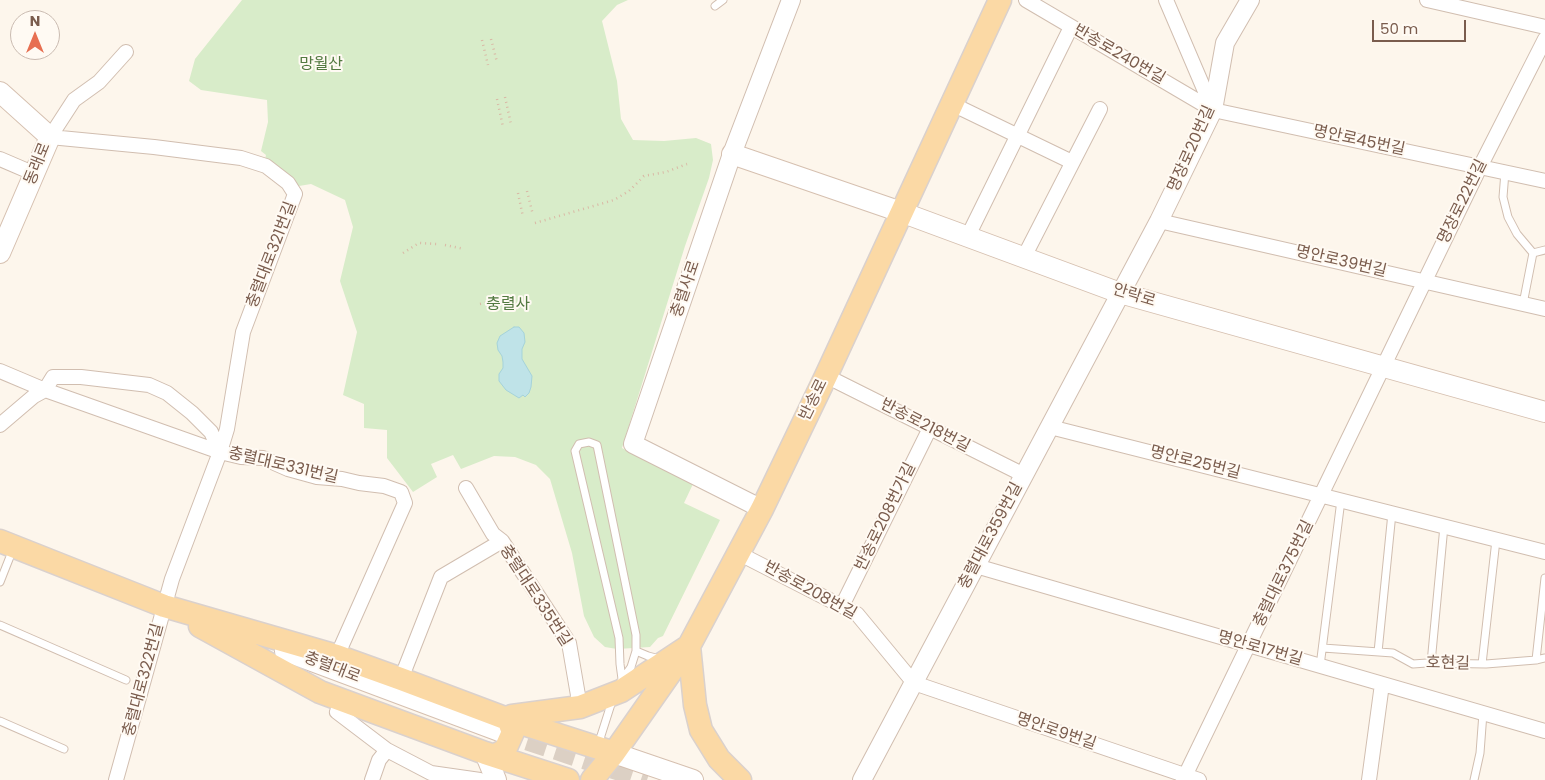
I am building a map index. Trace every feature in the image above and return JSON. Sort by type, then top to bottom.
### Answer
[{"type":"main road","name":"반송로","points":[[592,780],[606,750],[689,646],[762,509],[826,376],[1000,0]]},
{"type":"main road","name":"동래로","points":[[0,92],[50,137],[0,253]]},
{"type":"main road","name":"안락로","points":[[732,154],[902,212],[1120,293],[1545,412]]},
{"type":"main road","name":"충렬대로","points":[[7,544],[497,736]]},
{"type":"main road","points":[[164,606],[337,656],[401,679],[568,780]]},
{"type":"main road","points":[[164,606],[320,692],[342,700],[497,736],[606,750],[693,780]]},
{"type":"main road","points":[[497,736],[580,706],[618,686],[622,691],[689,646],[695,705],[701,730],[719,759],[740,780]]},
{"type":"main road","points":[[496,780],[497,736]]},
{"type":"street","name":"충렬사로","points":[[762,509],[633,444],[732,154],[792,0]]},
{"type":"street","name":"반송로240번길","points":[[1026,0],[1213,110]]},
{"type":"street","points":[[1166,0],[1213,110]]},
{"type":"street","name":"명장로20번길","points":[[1120,293],[1159,221],[1213,110],[1224,43],[1250,0]]},
{"type":"street","points":[[1427,0],[1545,27]]},
{"type":"street","points":[[968,236],[1071,27]]},
{"type":"street","name":"명장로22번길","points":[[1384,367],[1480,167],[1545,39]]},
{"type":"street","points":[[50,137],[74,100],[99,82],[126,52]]},
{"type":"street","points":[[952,104],[1072,162]]},
{"type":"street","points":[[1024,257],[1100,109]]},
{"type":"street","name":"명안로45번길","points":[[1213,110],[1545,181]]},
{"type":"street","name":"충렬대로321번길","points":[[50,137],[154,146],[241,158],[266,166],[288,183],[295,194],[243,332],[227,429],[172,579]]},
{"type":"street","points":[[0,159],[35,174]]},
{"type":"street","name":"명안로39번길","points":[[1159,221],[1545,309]]},
{"type":"street","name":"충렬대로359번길","points":[[862,780],[1120,293]]},
{"type":"street","name":"충렬대로375번길","points":[[1189,779],[1249,646],[1384,367]]},
{"type":"street","name":"충렬대로331번길","points":[[0,371],[45,390],[220,452],[241,457],[263,458],[288,469],[317,477],[384,486],[401,492],[404,503],[337,656]]},
{"type":"street","name":"반송로218번길","points":[[826,376],[1024,475]]},
{"type":"street","points":[[0,426],[34,396],[45,390],[53,377],[81,377],[149,386],[167,393],[192,413],[211,432],[220,452]]},
{"type":"street","name":"명안로25번길","points":[[1050,426],[1545,552]]},
{"type":"street","name":"반송로208번가길","points":[[842,606],[930,428]]},
{"type":"street","points":[[466,488],[493,534],[502,541]]},
{"type":"street","name":"충렬대로335번길","points":[[401,679],[441,577],[502,541],[569,643],[580,706]]},
{"type":"street","name":"반송로208번길","points":[[738,553],[857,614],[914,683]]},
{"type":"street","name":"명안로17번길","points":[[976,566],[1545,731]]},
{"type":"street","name":"충렬대로322번길","points":[[116,780],[172,579]]},
{"type":"street","name":"명안로9번길","points":[[914,683],[1189,779]]},
{"type":"street","points":[[1369,780],[1382,684]]},
{"type":"street","points":[[342,700],[337,712],[387,750],[431,774],[480,780]]},
{"type":"street","points":[[372,780],[379,760],[387,750]]},
{"type":"street","points":[[490,780],[496,780]]},
{"type":"lane","points":[[715,6],[723,0]]},
{"type":"lane","points":[[1504,172],[1503,197],[1508,217],[1517,234],[1533,253]]},
{"type":"lane","points":[[1533,253],[1545,250]]},
{"type":"lane","points":[[1523,304],[1533,253]]},
{"type":"lane","points":[[606,750],[618,686],[620,638],[575,451],[579,444],[589,442],[596,445],[636,635],[636,651],[631,667],[618,686]]},
{"type":"lane","points":[[1320,666],[1341,500]]},
{"type":"lane","points":[[1378,652],[1392,513]]},
{"type":"lane","points":[[1431,663],[1444,526]]},
{"type":"lane","points":[[1482,664],[1496,540]]},
{"type":"lane","points":[[0,582],[7,544]]},
{"type":"lane","points":[[1536,660],[1545,578]]},
{"type":"lane","points":[[0,625],[126,680]]},
{"type":"lane","name":"호현길","points":[[1323,648],[1393,653],[1413,664],[1482,664],[1545,658]]},
{"type":"lane","points":[[636,651],[648,656],[668,660]]},
{"type":"lane","points":[[1474,780],[1480,753],[1484,713]]},
{"type":"lane","points":[[0,721],[64,749]]},
{"type":"path","points":[[491,39],[497,62]]},
{"type":"path","points":[[482,40],[488,65]]},
{"type":"path","points":[[505,97],[511,124]]},
{"type":"path","points":[[497,99],[503,127]]},
{"type":"path","points":[[535,224],[614,200],[629,191],[644,176],[666,172],[687,164]]},
{"type":"path","points":[[527,191],[533,215]]},
{"type":"path","points":[[518,194],[523,218]]},
{"type":"path","points":[[403,253],[419,243],[436,244]]},
{"type":"path","points":[[444,245],[464,248]]},
{"type":"path","points":[[480,304],[489,302]]},
{"type":"green space","name":"충렬사","points":[[242,0],[628,0],[617,5],[602,21],[617,81],[621,119],[633,140],[664,141],[696,138],[711,144],[713,160],[709,178],[685,246],[622,448],[693,484],[684,503],[720,520],[663,636],[658,638],[650,647],[617,649],[605,647],[594,637],[584,616],[572,553],[550,479],[536,465],[515,457],[494,456],[461,469],[453,455],[431,464],[437,477],[413,492],[387,458],[387,430],[364,428],[364,404],[343,395],[357,332],[340,281],[353,227],[345,200],[311,184],[299,186],[265,160],[266,155],[261,151],[268,122],[267,100],[201,90],[189,81],[195,59]]},
{"type":"water","points":[[514,327],[519,327],[524,333],[525,342],[522,349],[522,359],[532,376],[529,393],[525,397],[523,395],[519,398],[506,390],[499,381],[503,362],[497,343],[500,336]]},
{"type":"tunnel","points":[[499,731],[647,780]]},
{"type":"park label","name":"망월산","points":[[321,65]]}]
